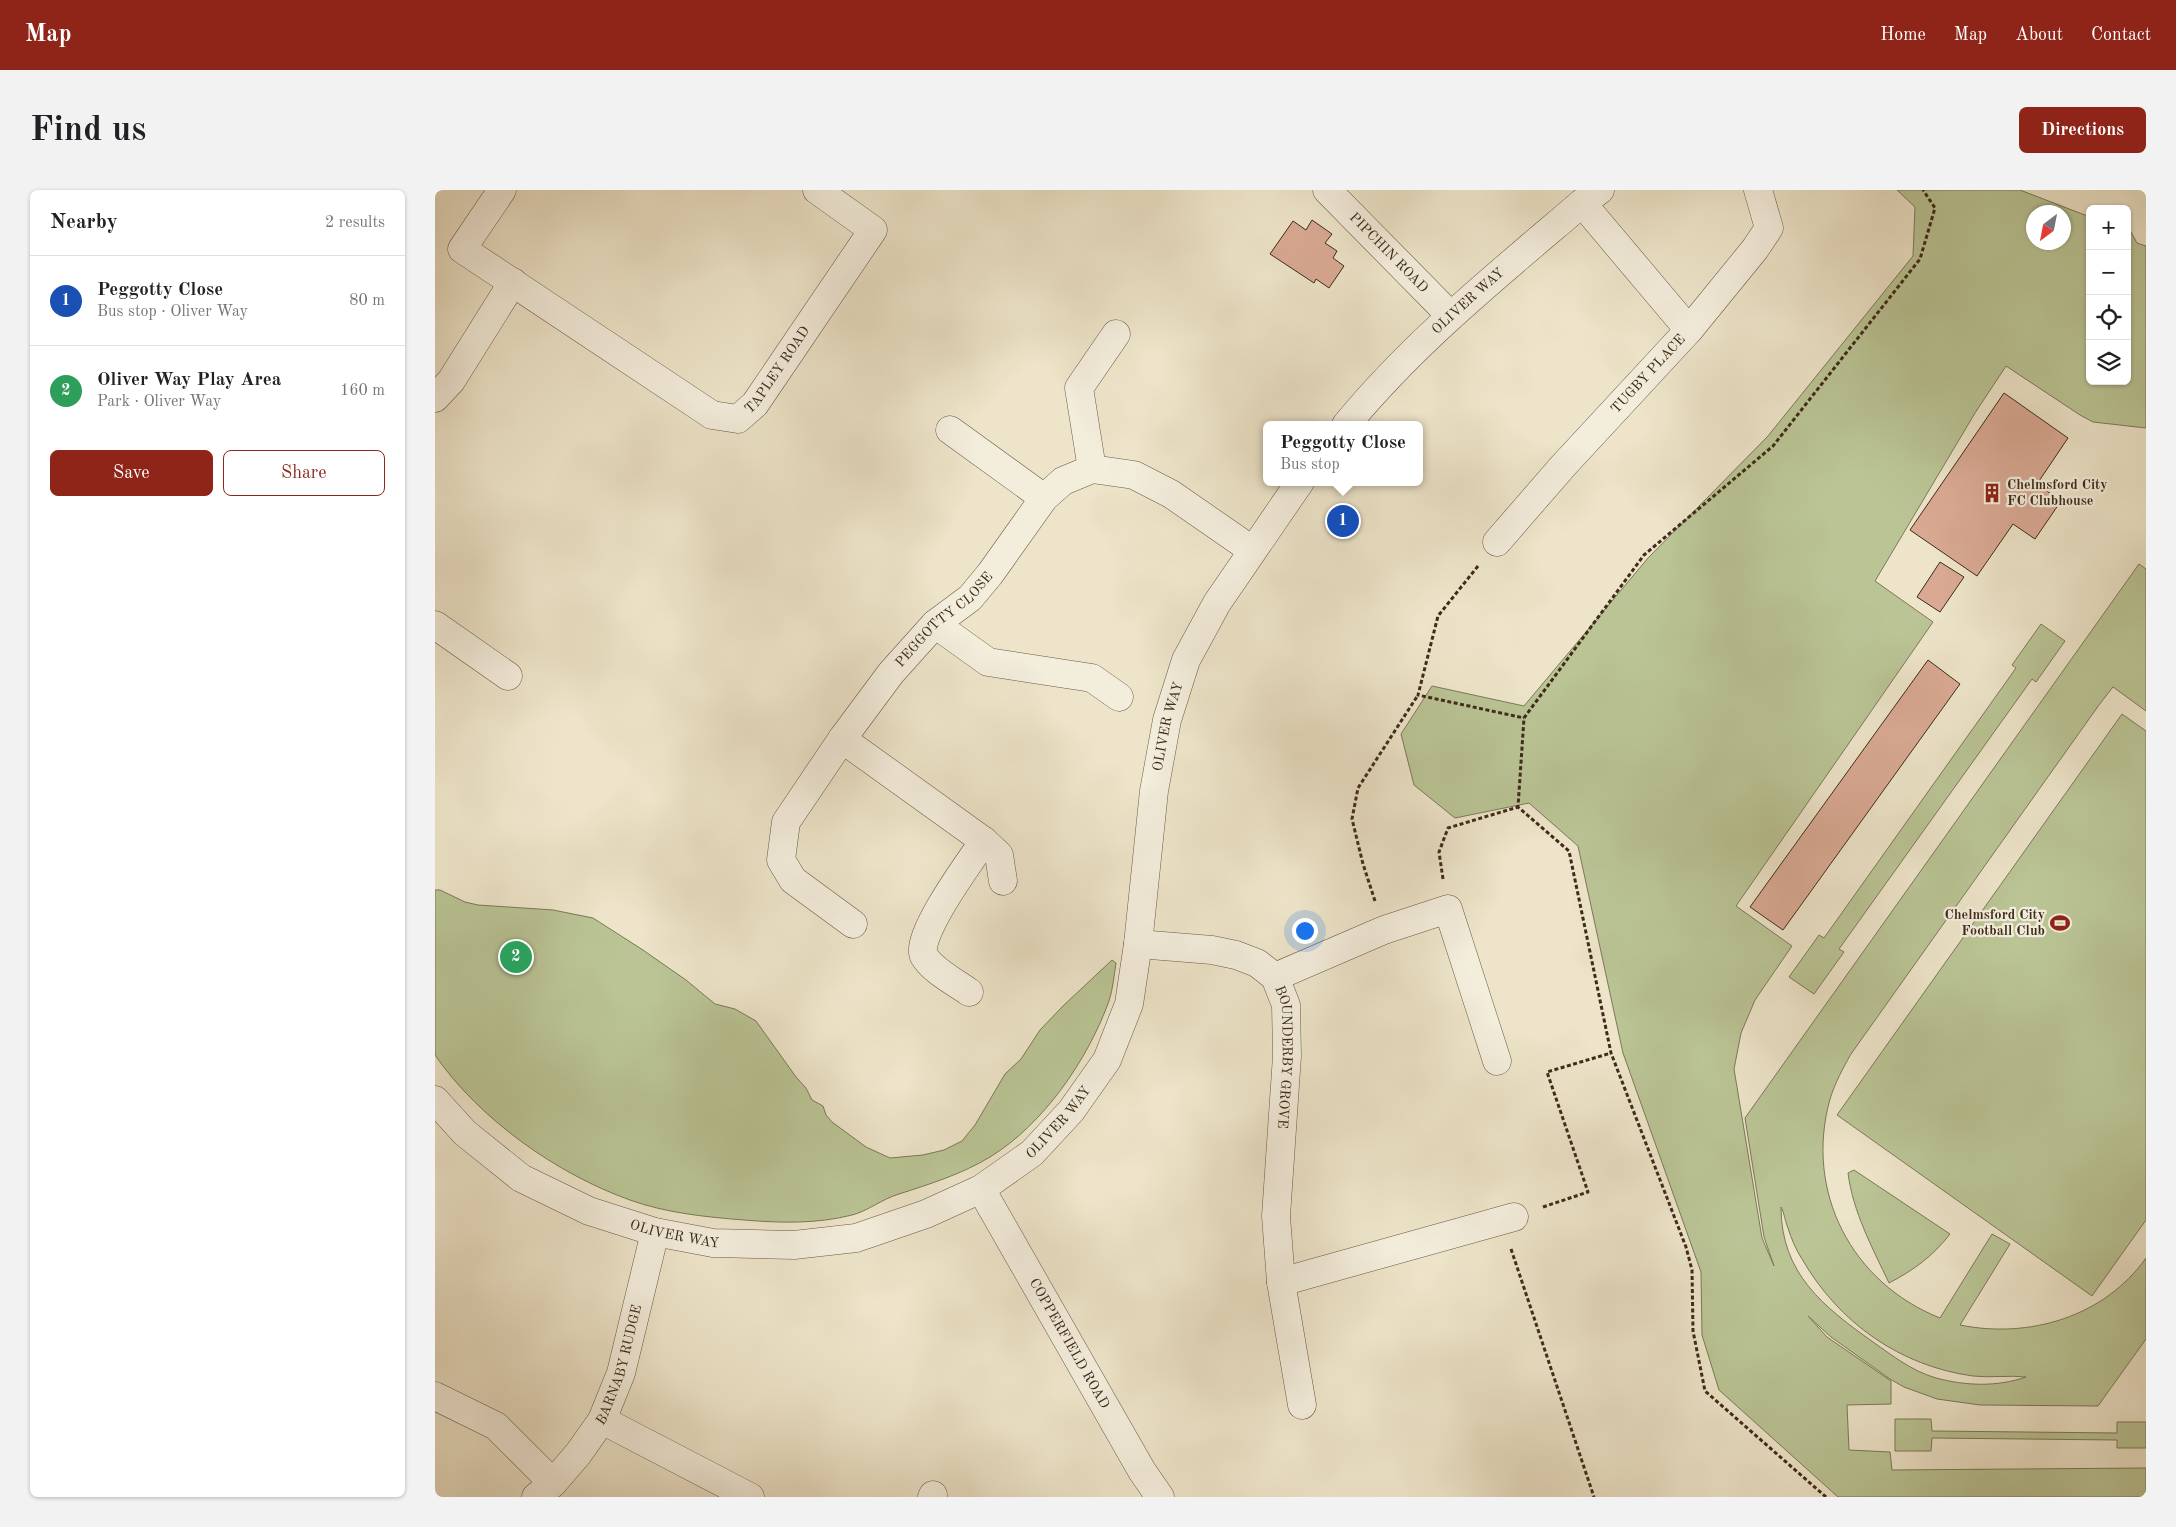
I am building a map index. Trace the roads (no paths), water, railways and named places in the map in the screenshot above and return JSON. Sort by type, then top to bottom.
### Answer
[{"type":"street","name":"TAPLEY ROAD","points":[[502,190],[462,249],[712,415],[738,419],[755,404],[873,230],[817,190]]},
{"type":"street","name":"PIPCHIN ROAD","points":[[1327,190],[1450,315]]},
{"type":"street","points":[[1689,330],[1755,249],[1769,228],[1758,190]]},
{"type":"street","name":"OLIVER WAY","points":[[1350,421],[1450,315],[1591,196]]},
{"type":"street","name":"TUGBY PLACE","points":[[1497,542],[1563,466],[1689,330],[1591,196]]},
{"type":"street","points":[[435,398],[451,381],[513,282]]},
{"type":"street","points":[[1092,469],[1079,388],[1116,334]]},
{"type":"street","points":[[950,430],[1043,498]]},
{"type":"street","name":"PEGGOTTY CLOSE","points":[[853,924],[793,880],[781,860],[786,822],[842,739],[891,673],[935,624],[970,598],[990,574],[1043,498],[1063,480],[1092,469],[1134,475],[1171,494],[1252,550]]},
{"type":"street","name":"OLIVER WAY","points":[[435,1100],[465,1134],[521,1178],[589,1211],[655,1232],[713,1243],[793,1245],[856,1238],[926,1214],[981,1189],[1032,1153],[1071,1111],[1107,1060],[1129,1004],[1138,944],[1154,791],[1167,720],[1186,660],[1217,603],[1297,486]]},
{"type":"street","points":[[935,624],[988,662],[1092,678],[1119,697]]},
{"type":"street","points":[[435,625],[508,676]]},
{"type":"street","points":[[842,739],[984,841],[999,855],[1003,881]]},
{"type":"street","points":[[969,992],[934,966],[924,955],[923,944],[931,922],[984,841]]},
{"type":"street","points":[[1275,977],[1384,930],[1448,909],[1497,1061]]},
{"type":"street","name":"BOUNDERBY GROVE","points":[[1138,944],[1212,950],[1236,955],[1257,963],[1275,977],[1286,1005],[1287,1056],[1276,1216],[1281,1282],[1302,1405]]},
{"type":"street","name":"COPPERFIELD ROAD","points":[[981,1189],[1142,1471],[1160,1497]]},
{"type":"street","points":[[1281,1282],[1508,1219]]},
{"type":"street","name":"BARNABY RUDGE","points":[[435,1396],[496,1426],[545,1490],[577,1454],[602,1420],[621,1373],[655,1232]]},
{"type":"street","points":[[602,1420],[750,1497]]},
{"type":"place","name":"Chelmsford City FC Clubhouse","points":[[1992,493]]},
{"type":"place","name":"Peggotty Close","points":[[1343,521]]},
{"type":"place","name":"Chelmsford City Football Club","points":[[2060,923]]},
{"type":"place","name":"Oliver Way Play Area","points":[[516,957]]}]
